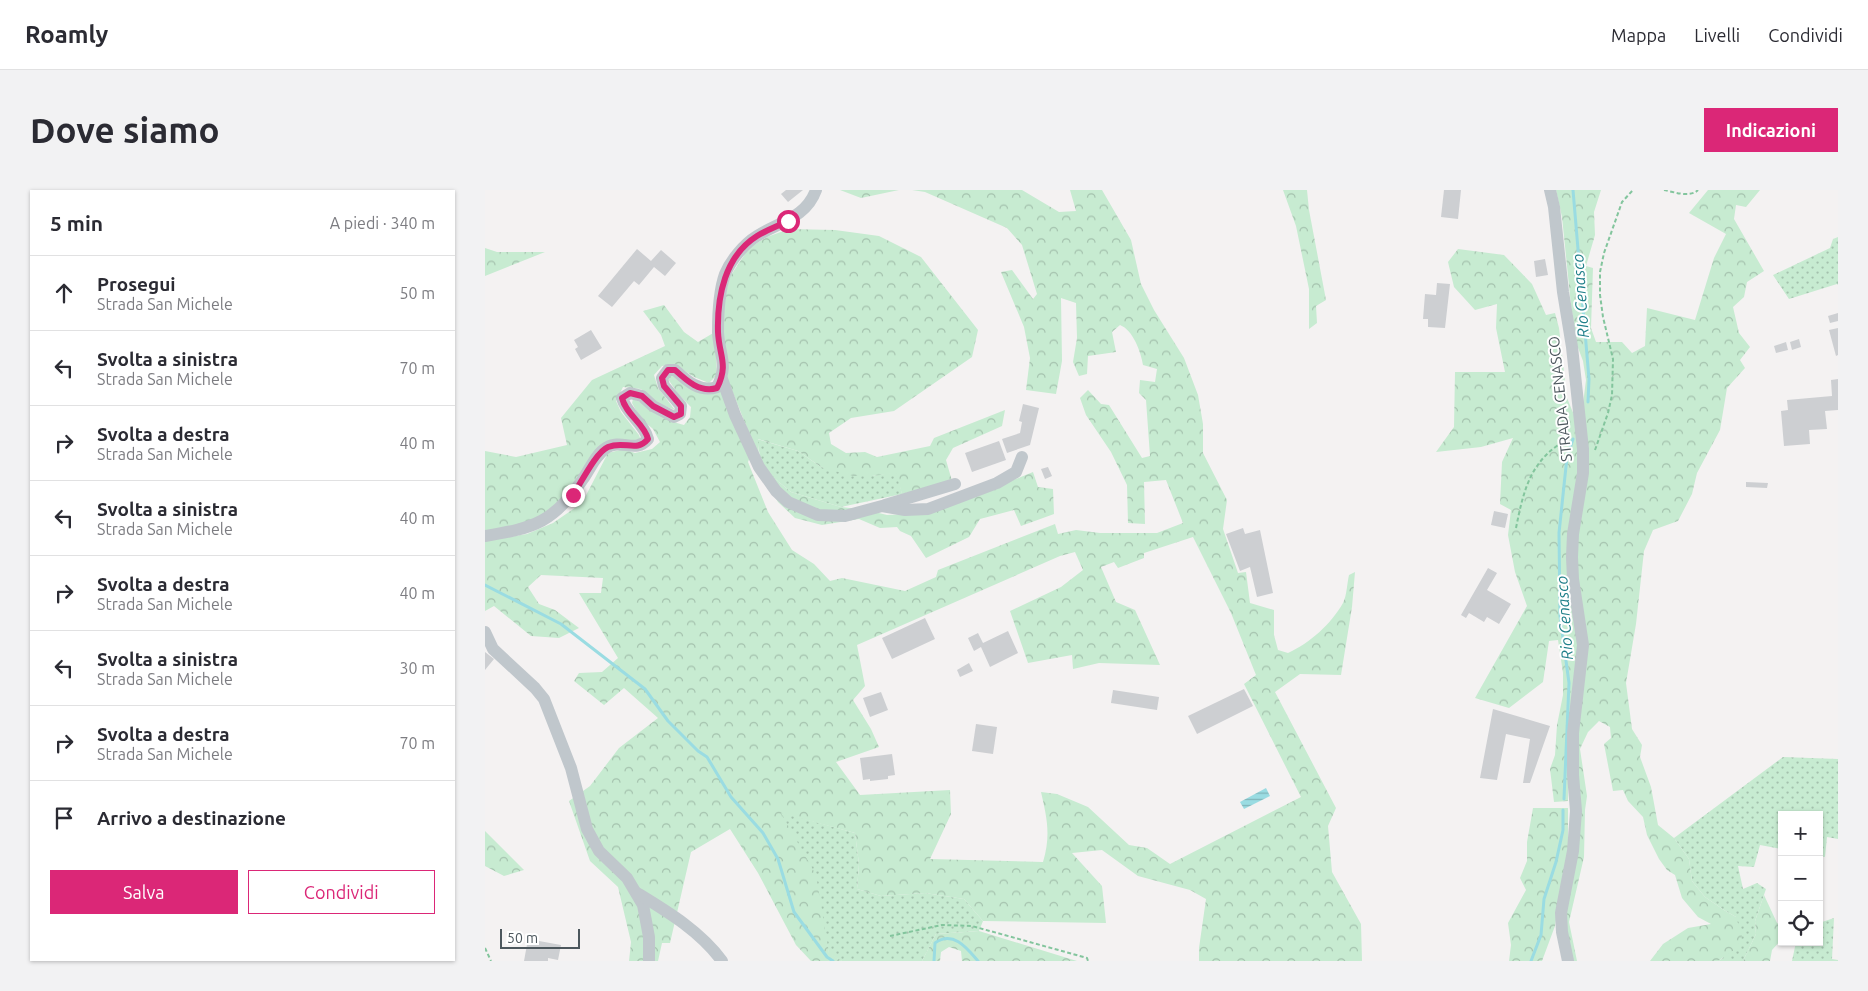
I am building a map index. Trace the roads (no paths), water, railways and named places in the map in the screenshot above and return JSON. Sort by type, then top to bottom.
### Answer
[{"type":"street","points":[[485,536],[533,526],[549,518],[573,495],[598,456],[606,448],[622,444],[643,445],[648,439],[646,431],[624,406],[622,398],[630,393],[642,396],[653,406],[674,417],[681,414],[681,406],[664,386],[662,378],[668,370],[675,370],[698,387],[710,390],[717,388],[725,368],[718,332],[720,302],[725,274],[747,244],[796,216],[807,206],[816,190]]},
{"type":"street","name":"STRADA CENASCO","points":[[1550,190],[1554,207],[1563,292],[1573,347],[1583,466],[1572,557],[1573,579],[1583,645],[1573,733],[1573,776],[1576,811],[1573,843],[1561,914],[1562,932],[1568,961]]},
{"type":"street","points":[[722,379],[735,415],[759,467],[776,491],[788,502],[818,514],[845,516],[955,484]]},
{"type":"street","points":[[882,506],[905,510],[928,509],[997,483],[1016,472],[1023,457]]},
{"type":"street","points":[[485,632],[493,649],[535,688],[544,699],[571,768],[589,835],[599,852],[627,878],[643,904],[646,917],[649,961]]},
{"type":"street","points":[[637,893],[669,913],[697,934],[722,961]]},
{"type":"water","points":[[1266,788],[1270,796],[1244,809],[1240,802]]},
{"type":"waterway","name":"RIo Cenasco","points":[[1573,190],[1589,379],[1588,402]]},
{"type":"waterway","name":"Rio Cenasco","points":[[1564,799],[1569,683],[1560,616],[1559,533],[1567,457],[1573,439]]},
{"type":"waterway","points":[[485,585],[561,624],[645,689],[668,721],[698,751],[707,757],[731,797],[763,833],[778,859],[794,912],[827,957],[833,961]]},
{"type":"waterway","name":"Rio Cenasco","points":[[1531,961],[1541,935],[1544,899],[1556,862],[1563,830],[1563,810]]},
{"type":"waterway","points":[[934,961],[935,943],[948,939],[959,942],[978,961]]}]
